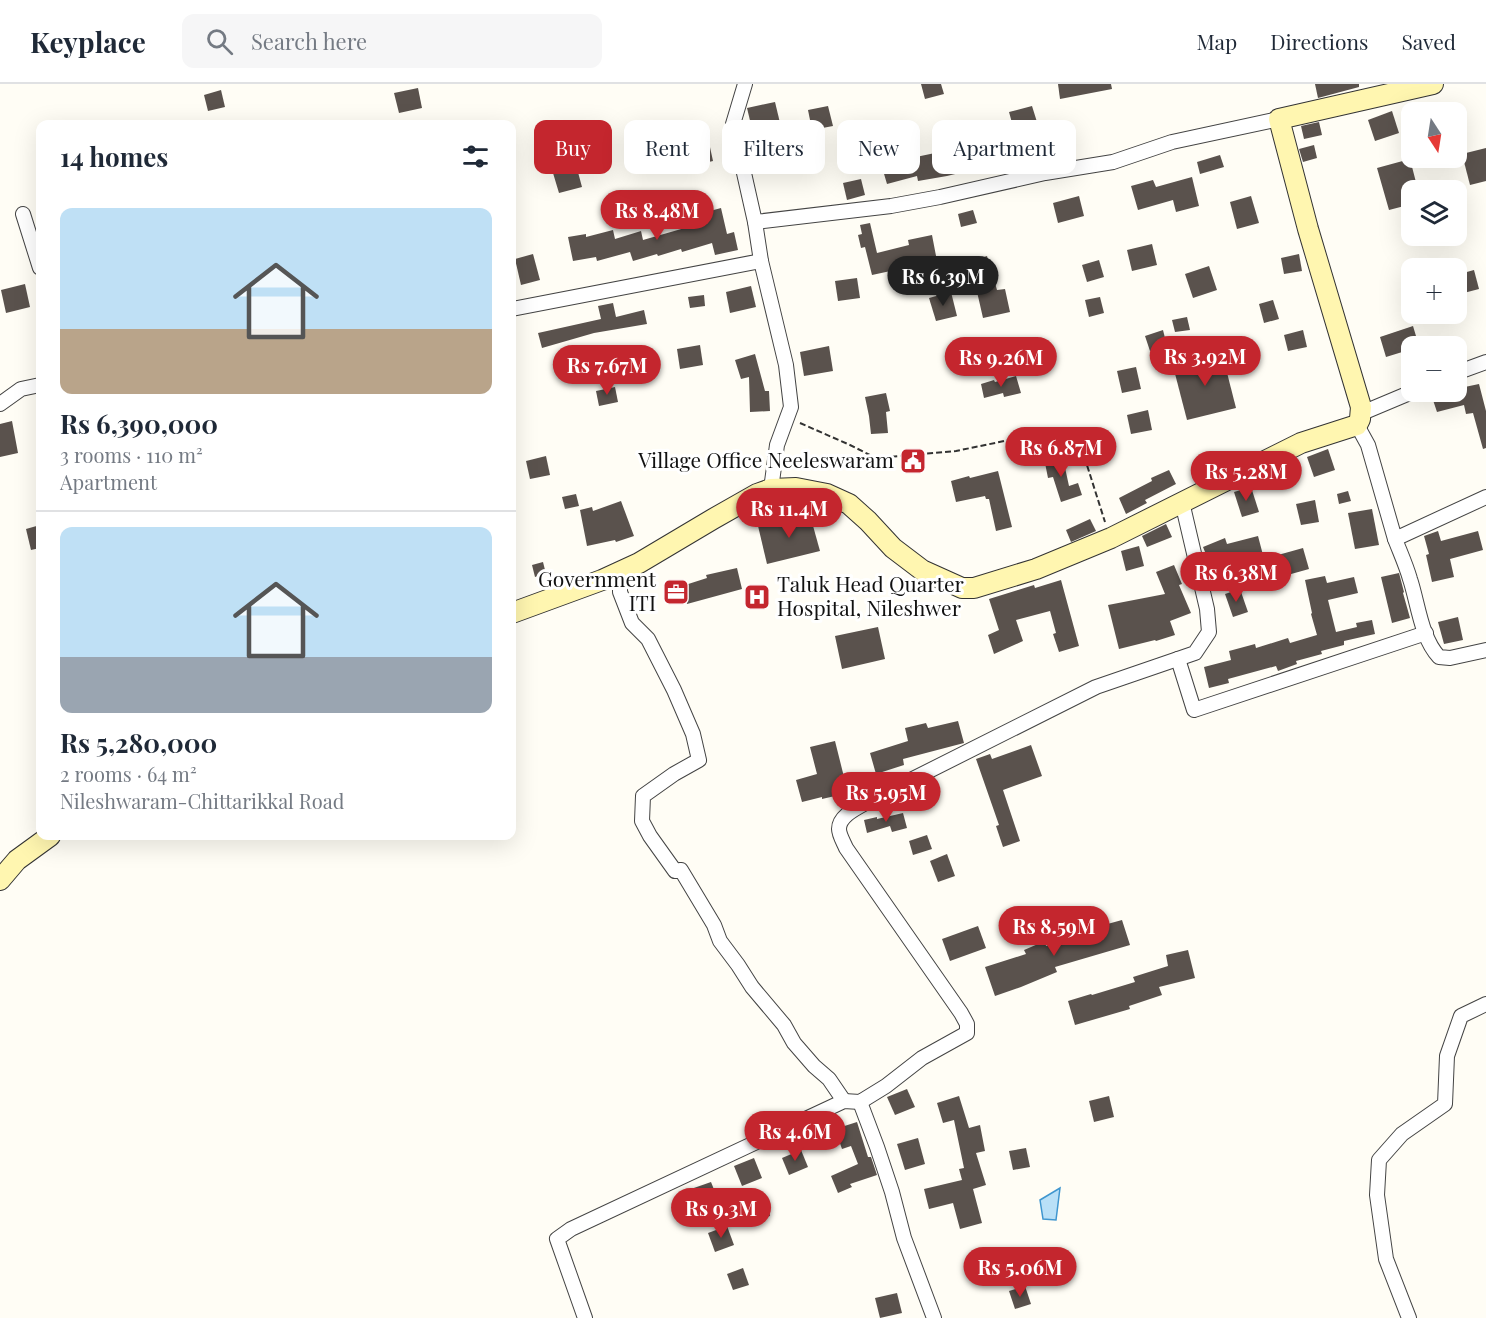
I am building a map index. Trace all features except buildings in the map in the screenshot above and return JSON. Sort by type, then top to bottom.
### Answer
[{"type":"main road","points":[[516,612],[602,580],[639,563],[739,504],[771,489],[796,488],[826,494],[849,504],[893,548],[922,570],[962,588],[974,588],[1036,569],[1110,538],[1301,442],[1359,419],[1361,407],[1308,229],[1280,119],[1433,84]]},
{"type":"main road","points":[[0,880],[17,860],[44,840]]},
{"type":"street","points":[[745,84],[734,124],[761,261],[786,364],[791,407],[777,445],[771,489]]},
{"type":"street","points":[[755,222],[871,209],[940,197],[1045,172],[1113,162],[1172,142],[1280,119]]},
{"type":"street","points":[[23,214],[36,255]]},
{"type":"street","points":[[516,308],[761,261]]},
{"type":"street","points":[[1467,370],[1486,362]]},
{"type":"street","points":[[0,404],[21,389],[36,386]]},
{"type":"street","points":[[1401,398],[1359,419],[1395,539],[1410,578],[1422,625],[1434,652],[1439,657],[1450,658],[1486,650]]},
{"type":"street","points":[[1395,539],[1486,497]]},
{"type":"street","points":[[585,1318],[557,1239],[571,1229],[844,1101],[860,1102],[886,1086],[922,1058],[967,1033],[967,1024],[961,1013],[846,848],[839,830],[843,819],[854,809],[869,801],[1096,687],[1195,653],[1209,632],[1207,609],[1182,502]]},
{"type":"street","points":[[620,571],[620,592],[633,623],[648,639],[674,690],[693,734],[699,760],[674,774],[644,796],[642,821],[675,871],[681,870],[714,925],[720,941],[752,987],[784,1025],[794,1043],[829,1079],[844,1101]]},
{"type":"street","points":[[1178,659],[1194,710],[1426,633]]},
{"type":"street","points":[[1409,1318],[1386,1259],[1377,1195],[1379,1160],[1402,1134],[1445,1104],[1447,1056],[1461,1016],[1486,1004]]},
{"type":"street","points":[[860,1102],[892,1191],[904,1238],[934,1318]]},
{"type":"path","points":[[791,407],[800,424],[876,458],[956,451],[1043,433],[1080,443],[1110,538]]},
{"type":"water","points":[[1060,1188],[1056,1220],[1043,1219],[1040,1200]]},
{"type":"place","name":"Village Office Neeleswaram","points":[[913,461]]},
{"type":"place","name":"Government ITI","points":[[676,592]]},
{"type":"place","name":"Taluk Head Quarter Hospital, Nileshwer","points":[[757,597]]}]
